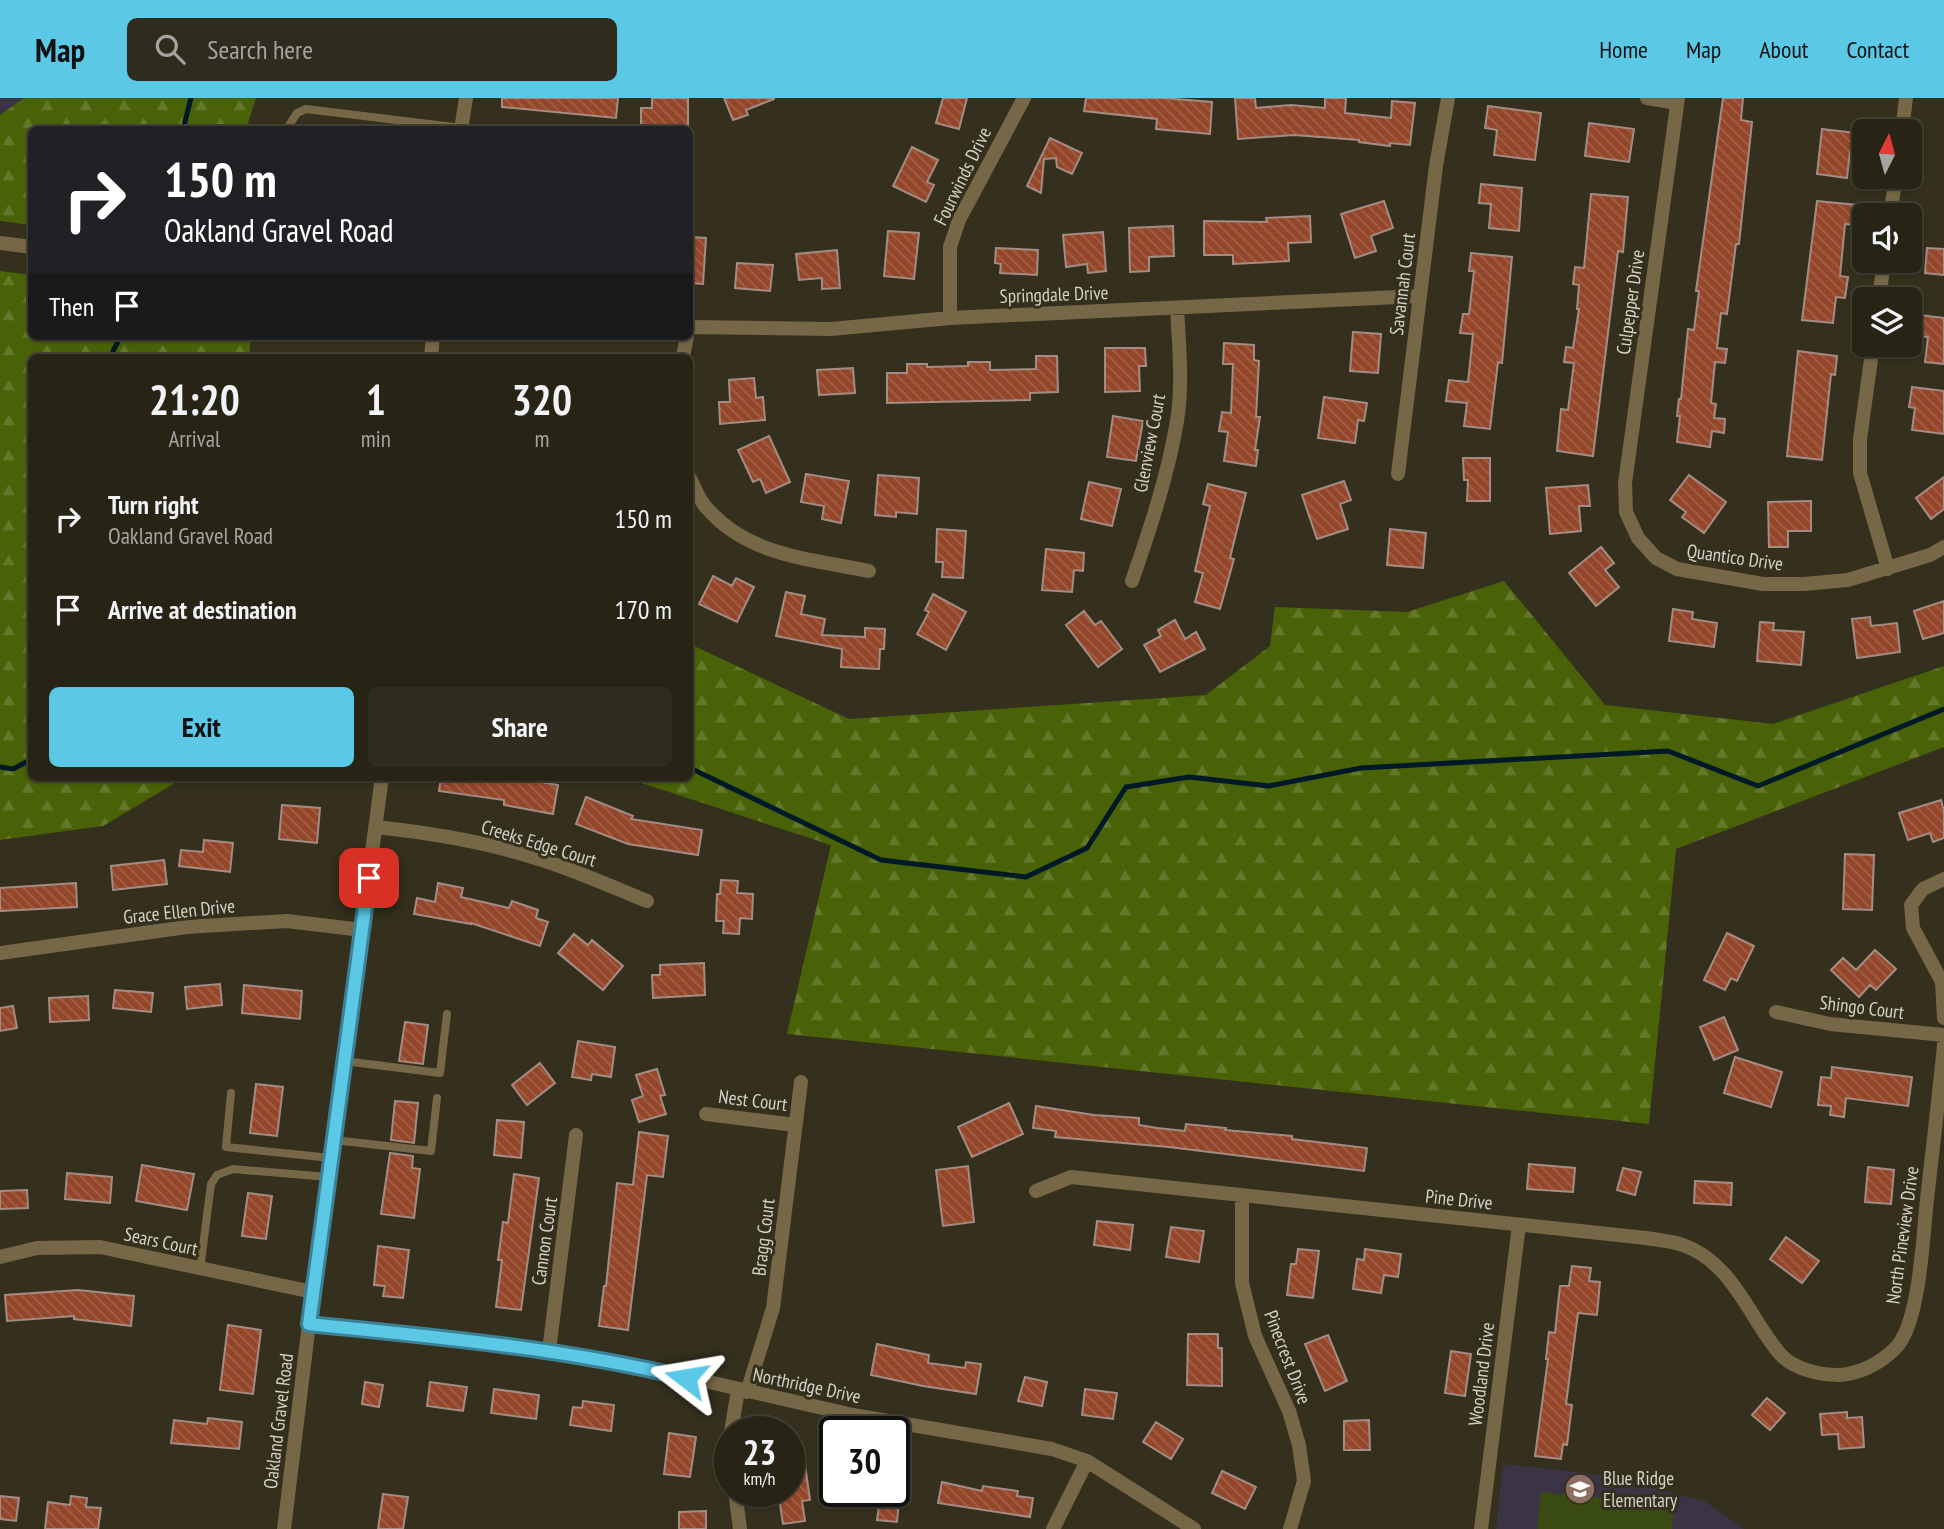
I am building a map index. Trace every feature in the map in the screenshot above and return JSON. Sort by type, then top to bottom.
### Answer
[{"type":"street","points":[[462,126],[466,98]]},
{"type":"street","name":"Fourwinds Drive","points":[[950,318],[950,247],[959,219],[1024,98]]},
{"type":"street","name":"Savannah Court","points":[[1398,474],[1436,166],[1448,98]]},
{"type":"street","points":[[1647,98],[1678,100]]},
{"type":"street","points":[[1903,119],[1906,98]]},
{"type":"street","name":"Culpepper Drive","points":[[1626,512],[1628,462],[1678,100]]},
{"type":"street","points":[[0,243],[28,246]]},
{"type":"street","name":"Springdale Drive","points":[[693,327],[831,329],[950,318],[1420,296]]},
{"type":"street","name":"Glenview Court","points":[[1132,581],[1163,481],[1177,420],[1180,376],[1177,308]]},
{"type":"street","points":[[1870,357],[1860,439],[1860,473],[1888,569]]},
{"type":"street","points":[[693,484],[705,506],[741,538],[789,557],[869,571]]},
{"type":"street","name":"Quantico Drive","points":[[1626,512],[1638,538],[1656,558],[1677,569],[1763,584],[1847,580],[1930,555],[1944,547]]},
{"type":"street","name":"Oakland Gravel Road","points":[[284,1529],[382,781]]},
{"type":"street","name":"Creeks Edge Court","points":[[376,827],[426,832],[514,851],[647,901]]},
{"type":"street","points":[[1944,878],[1923,889],[1911,905],[1913,928],[1942,982],[1944,1018]]},
{"type":"street","name":"Grace Ellen Drive","points":[[0,953],[200,926],[288,921],[362,930]]},
{"type":"street","name":"Shingo Court","points":[[1776,1012],[1830,1024],[1944,1035]]},
{"type":"street","name":"North Pineview Drive","points":[[1824,1374],[1842,1375],[1882,1360],[1900,1343],[1916,1301],[1944,1045]]},
{"type":"street","name":"Bragg Court","points":[[735,1416],[773,1308],[801,1082]]},
{"type":"street","name":"Nest Court","points":[[706,1114],[796,1125]]},
{"type":"street","name":"Cannon Court","points":[[549,1352],[576,1135]]},
{"type":"street","name":"Pine Drive","points":[[1036,1191],[1071,1177],[1682,1244],[1713,1261],[1737,1289],[1781,1356],[1802,1368],[1824,1374]]},
{"type":"street","name":"Pinecrest Drive","points":[[1242,1196],[1242,1283],[1255,1336],[1289,1411],[1299,1444],[1304,1481],[1290,1529]]},
{"type":"street","name":"Woodland Drive","points":[[1481,1529],[1519,1225]]},
{"type":"street","name":"Sears Court","points":[[0,1257],[37,1248],[100,1247],[313,1292]]},
{"type":"street","name":"Northridge Drive","points":[[309,1324],[549,1352],[635,1366],[853,1415],[1052,1449],[1087,1461],[1194,1529]]},
{"type":"street","points":[[1053,1529],[1087,1461]]},
{"type":"street","points":[[737,1507],[740,1529]]},
{"type":"lane","points":[[289,126],[297,113],[306,109],[439,126]]},
{"type":"lane","points":[[344,1061],[440,1073],[447,1014]]},
{"type":"lane","points":[[231,1093],[226,1147],[331,1158]]},
{"type":"lane","points":[[334,1140],[431,1151],[437,1098]]},
{"type":"lane","points":[[200,1269],[212,1184],[217,1175],[233,1169],[328,1177]]},
{"type":"shaded area","points":[[0,98],[24,98],[0,115]]},
{"type":"shaded area","name":"Blue Ridge Elementary","points":[[1503,1464],[1612,1476],[1706,1502],[1744,1529],[1496,1529]]},
{"type":"green space","points":[[24,98],[256,98],[247,126],[28,126],[28,225],[0,221],[0,115]]},
{"type":"green space","points":[[0,271],[28,275],[28,340],[251,340],[249,354],[28,354],[28,781],[178,781],[103,826],[0,840]]},
{"type":"green space","points":[[1504,581],[1605,705],[1773,724],[1944,666],[1944,747],[1676,849],[1649,1124],[787,1034],[831,845],[635,781],[693,781],[693,645],[849,719],[1206,695],[1270,646],[1275,607],[1407,612]]},
{"type":"green space","points":[[1541,1492],[1674,1505],[1672,1529],[1537,1529]]},
{"type":"building","points":[[502,98],[618,98],[616,118],[502,107]]},
{"type":"building","points":[[652,98],[688,98],[688,125],[641,125],[641,108],[652,108]]},
{"type":"building","points":[[724,98],[774,99],[746,110],[748,115],[733,120]]},
{"type":"building","points":[[943,98],[967,98],[959,129],[936,123]]},
{"type":"building","points":[[1086,98],[1163,98],[1212,102],[1210,134],[1156,129],[1157,119],[1084,111]]},
{"type":"building","points":[[1235,98],[1255,98],[1256,108],[1291,105],[1325,108],[1325,98],[1346,98],[1345,113],[1391,118],[1392,101],[1415,103],[1410,145],[1390,143],[1390,146],[1359,140],[1294,135],[1238,139]]},
{"type":"building","points":[[1723,98],[1743,98],[1741,120],[1752,122],[1739,244],[1736,244],[1727,314],[1721,313],[1717,348],[1727,349],[1725,363],[1715,362],[1711,403],[1716,404],[1714,418],[1725,419],[1724,433],[1712,431],[1710,447],[1677,442],[1680,416],[1677,416],[1688,329],[1694,330],[1699,291],[1696,291]]},
{"type":"building","points":[[1488,106],[1541,113],[1535,160],[1494,155],[1497,130],[1485,128]]},
{"type":"building","points":[[1589,123],[1634,129],[1629,162],[1585,156]]},
{"type":"building","points":[[1822,129],[1852,133],[1852,152],[1847,178],[1817,174]]},
{"type":"building","points":[[1050,138],[1082,153],[1072,174],[1057,167],[1056,158],[1044,159],[1041,193],[1027,186]]},
{"type":"building","points":[[912,147],[938,160],[927,182],[934,185],[926,202],[893,186]]},
{"type":"building","points":[[1481,184],[1522,188],[1519,231],[1489,228],[1491,204],[1479,203]]},
{"type":"building","points":[[1591,194],[1628,197],[1623,252],[1618,251],[1593,456],[1557,451],[1561,409],[1568,410],[1574,363],[1564,362],[1566,347],[1573,348],[1579,309],[1579,285],[1573,284],[1575,267],[1584,268]]},
{"type":"building","points":[[1384,201],[1393,228],[1371,236],[1376,251],[1355,258],[1341,214]]},
{"type":"building","points":[[1817,201],[1852,204],[1852,225],[1845,224],[1840,276],[1848,277],[1845,298],[1836,297],[1833,323],[1802,320]]},
{"type":"building","points":[[1310,216],[1311,242],[1288,243],[1289,261],[1233,264],[1233,255],[1204,255],[1204,221],[1267,222],[1266,218]]},
{"type":"building","points":[[1173,226],[1174,256],[1149,257],[1149,271],[1130,272],[1129,228]]},
{"type":"building","points":[[888,231],[919,233],[914,279],[884,276]]},
{"type":"building","points":[[1103,232],[1106,271],[1088,273],[1087,264],[1066,267],[1063,235]]},
{"type":"building","points":[[693,237],[706,238],[703,284],[693,283]]},
{"type":"building","points":[[996,248],[1038,250],[1037,275],[1000,273],[1001,264],[995,263]]},
{"type":"building","points":[[1927,248],[1944,249],[1944,275],[1925,273]]},
{"type":"building","points":[[837,250],[840,288],[822,289],[822,278],[799,280],[796,254]]},
{"type":"building","points":[[1471,253],[1512,257],[1502,363],[1498,362],[1490,429],[1464,426],[1467,403],[1446,401],[1449,380],[1468,382],[1473,334],[1460,333],[1463,314],[1469,314],[1474,271],[1469,271]]},
{"type":"building","points":[[737,263],[773,265],[770,291],[735,288]]},
{"type":"building","points":[[1922,315],[1944,318],[1944,364],[1925,362],[1928,337],[1922,336]]},
{"type":"building","points":[[1353,332],[1381,334],[1378,373],[1350,371]]},
{"type":"building","points":[[1224,343],[1254,345],[1254,360],[1259,361],[1256,417],[1260,417],[1255,450],[1258,450],[1256,466],[1224,461],[1228,432],[1219,431],[1222,412],[1231,413],[1233,364],[1223,364]]},
{"type":"building","points":[[1105,348],[1145,348],[1146,366],[1139,366],[1140,391],[1105,392]]},
{"type":"building","points":[[1798,351],[1837,356],[1835,375],[1831,374],[1822,460],[1787,456]]},
{"type":"building","points":[[1036,356],[1057,356],[1058,392],[1030,393],[1030,400],[887,403],[887,373],[907,373],[907,364],[927,364],[927,367],[968,366],[968,362],[990,362],[990,370],[1036,369]]},
{"type":"building","points":[[853,368],[855,393],[819,395],[817,370]]},
{"type":"building","points":[[754,378],[756,398],[763,397],[765,420],[720,424],[719,402],[730,402],[729,380]]},
{"type":"building","points":[[1912,387],[1944,391],[1944,434],[1912,430],[1915,408],[1909,407]]},
{"type":"building","points":[[1324,397],[1367,403],[1364,421],[1358,420],[1355,443],[1318,438]]},
{"type":"building","points":[[1113,416],[1143,421],[1136,461],[1107,457]]},
{"type":"building","points":[[769,436],[790,482],[766,493],[760,479],[753,482],[738,450]]},
{"type":"building","points":[[1463,458],[1490,458],[1490,501],[1467,501],[1468,480],[1464,480]]},
{"type":"building","points":[[806,474],[849,481],[841,523],[822,519],[824,506],[801,502]]},
{"type":"building","points":[[878,475],[919,478],[917,514],[896,512],[896,517],[875,515]]},
{"type":"building","points":[[1689,475],[1726,502],[1704,533],[1682,517],[1686,512],[1670,500]]},
{"type":"building","points":[[1944,477],[1944,509],[1931,519],[1916,498]]},
{"type":"building","points":[[1344,481],[1351,500],[1340,504],[1348,529],[1317,539],[1302,495]]},
{"type":"building","points":[[1089,482],[1121,489],[1112,526],[1081,519]]},
{"type":"building","points":[[1208,484],[1246,493],[1230,558],[1234,559],[1220,609],[1195,602],[1203,573],[1195,571],[1210,506],[1203,504]]},
{"type":"building","points":[[1588,485],[1590,506],[1579,506],[1581,531],[1550,534],[1546,488]]},
{"type":"building","points":[[1811,501],[1811,531],[1788,531],[1788,547],[1769,547],[1768,502]]},
{"type":"building","points":[[937,529],[966,531],[963,578],[942,577],[943,562],[936,562]]},
{"type":"building","points":[[1390,529],[1426,533],[1423,568],[1387,565]]},
{"type":"building","points":[[1601,547],[1614,563],[1605,570],[1619,587],[1596,606],[1569,573]]},
{"type":"building","points":[[1046,549],[1084,553],[1083,571],[1074,570],[1072,592],[1042,590]]},
{"type":"building","points":[[713,576],[732,586],[736,578],[754,587],[737,622],[699,604]]},
{"type":"building","points":[[786,592],[805,596],[801,614],[825,619],[822,635],[865,637],[865,628],[885,629],[879,669],[841,667],[842,649],[776,636]]},
{"type":"building","points":[[933,594],[966,612],[946,650],[917,634],[929,612],[925,610]]},
{"type":"building","points":[[1944,601],[1944,633],[1923,639],[1914,611]]},
{"type":"building","points":[[1673,609],[1693,612],[1692,619],[1717,623],[1714,647],[1669,641]]},
{"type":"building","points":[[1084,611],[1095,625],[1101,621],[1122,649],[1098,667],[1066,625]]},
{"type":"building","points":[[1870,617],[1871,626],[1897,623],[1900,652],[1857,658],[1852,619]]},
{"type":"building","points":[[1175,620],[1185,639],[1196,632],[1205,649],[1160,672],[1144,645],[1161,636],[1158,630]]},
{"type":"building","points":[[1760,622],[1774,623],[1773,630],[1804,632],[1801,665],[1757,661]]},
{"type":"building","points":[[440,781],[535,781],[558,785],[553,814],[504,805],[504,800],[439,791]]},
{"type":"building","points":[[586,797],[633,816],[631,819],[702,830],[698,855],[628,844],[576,824]]},
{"type":"building","points":[[1941,800],[1944,811],[1944,838],[1933,842],[1930,833],[1908,840],[1899,813]]},
{"type":"building","points":[[282,805],[320,808],[317,843],[279,839]]},
{"type":"building","points":[[204,840],[233,843],[230,872],[179,866],[181,850],[203,852]]},
{"type":"building","points":[[1845,854],[1874,855],[1872,910],[1843,909]]},
{"type":"building","points":[[164,860],[167,884],[113,890],[111,866]]},
{"type":"building","points":[[721,880],[738,881],[737,893],[753,894],[752,919],[740,918],[739,934],[723,933],[724,921],[716,921],[717,894],[720,894]]},
{"type":"building","points":[[76,883],[77,907],[0,911],[0,888]]},
{"type":"building","points":[[438,883],[463,888],[461,897],[509,908],[512,901],[538,910],[536,918],[548,922],[540,946],[471,923],[414,914],[417,898],[435,902]]},
{"type":"building","points":[[1727,933],[1754,946],[1737,981],[1731,978],[1725,990],[1704,980]]},
{"type":"building","points":[[574,934],[588,945],[592,940],[623,966],[603,990],[558,953]]},
{"type":"building","points":[[1875,950],[1896,969],[1876,990],[1870,985],[1859,997],[1831,970],[1843,958],[1856,970]]},
{"type":"building","points":[[704,963],[705,995],[653,998],[652,975],[660,975],[660,965]]},
{"type":"building","points":[[220,984],[222,1005],[187,1009],[185,987]]},
{"type":"building","points":[[244,985],[302,991],[300,1019],[242,1013]]},
{"type":"building","points":[[115,990],[153,993],[151,1012],[113,1008]]},
{"type":"building","points":[[88,996],[89,1020],[50,1022],[49,998]]},
{"type":"building","points":[[13,1006],[17,1028],[0,1031],[0,1008]]},
{"type":"building","points":[[1724,1017],[1738,1050],[1714,1060],[1700,1027]]},
{"type":"building","points":[[405,1022],[428,1025],[423,1064],[399,1061]]},
{"type":"building","points":[[578,1041],[615,1047],[611,1077],[592,1074],[591,1080],[572,1077]]},
{"type":"building","points":[[1735,1057],[1782,1072],[1771,1107],[1724,1093]]},
{"type":"building","points":[[540,1063],[555,1083],[527,1105],[512,1085]]},
{"type":"building","points":[[1832,1067],[1912,1077],[1908,1106],[1846,1098],[1844,1117],[1830,1115],[1831,1106],[1818,1105],[1821,1077],[1831,1078]]},
{"type":"building","points":[[657,1069],[665,1095],[660,1096],[666,1114],[639,1122],[632,1100],[643,1096],[636,1075]]},
{"type":"building","points":[[256,1084],[283,1087],[277,1136],[250,1133]]},
{"type":"building","points":[[395,1101],[418,1103],[414,1143],[391,1140]]},
{"type":"building","points":[[1009,1103],[1023,1134],[972,1157],[958,1127]]},
{"type":"building","points":[[1036,1106],[1094,1115],[1139,1118],[1139,1125],[1157,1128],[1185,1131],[1186,1124],[1367,1148],[1364,1171],[1169,1147],[1055,1137],[1056,1131],[1033,1128]]},
{"type":"building","points":[[497,1120],[524,1122],[521,1158],[494,1155]]},
{"type":"building","points":[[639,1132],[668,1136],[663,1177],[647,1175],[628,1330],[599,1326],[617,1183],[633,1185]]},
{"type":"building","points":[[390,1153],[413,1156],[412,1168],[420,1169],[414,1218],[381,1214]]},
{"type":"building","points":[[1529,1164],[1575,1168],[1573,1192],[1527,1189]]},
{"type":"building","points":[[142,1165],[194,1174],[187,1210],[136,1201]]},
{"type":"building","points":[[968,1166],[974,1222],[943,1226],[936,1170]]},
{"type":"building","points":[[1868,1167],[1894,1170],[1891,1204],[1865,1202]]},
{"type":"building","points":[[1623,1168],[1641,1172],[1635,1195],[1617,1190]]},
{"type":"building","points":[[67,1173],[112,1177],[110,1203],[65,1199]]},
{"type":"building","points":[[514,1174],[539,1178],[521,1310],[496,1307],[502,1260],[498,1260],[503,1222],[508,1223]]},
{"type":"building","points":[[1695,1181],[1732,1183],[1731,1205],[1694,1203]]},
{"type":"building","points":[[27,1190],[28,1208],[0,1209],[0,1191]]},
{"type":"building","points":[[248,1193],[272,1196],[266,1239],[242,1236]]},
{"type":"building","points":[[1097,1221],[1133,1225],[1130,1250],[1094,1245]]},
{"type":"building","points":[[1171,1227],[1204,1231],[1199,1262],[1166,1257]]},
{"type":"building","points":[[1786,1237],[1819,1261],[1802,1283],[1770,1259]]},
{"type":"building","points":[[378,1246],[409,1250],[403,1298],[383,1296],[385,1286],[374,1285]]},
{"type":"building","points":[[1298,1249],[1319,1251],[1313,1298],[1287,1295],[1291,1264],[1296,1264]]},
{"type":"building","points":[[1365,1249],[1401,1254],[1398,1277],[1384,1275],[1381,1293],[1353,1289],[1357,1259],[1364,1260]]},
{"type":"building","points":[[1572,1266],[1591,1268],[1589,1281],[1600,1282],[1597,1315],[1578,1313],[1566,1404],[1572,1405],[1567,1445],[1563,1444],[1561,1459],[1535,1456],[1549,1332],[1555,1333],[1560,1286],[1569,1286]]},
{"type":"building","points":[[78,1290],[134,1296],[131,1326],[74,1319],[74,1316],[7,1321],[5,1295]]},
{"type":"building","points":[[228,1325],[261,1330],[253,1394],[220,1390]]},
{"type":"building","points":[[1188,1334],[1218,1334],[1218,1348],[1222,1348],[1222,1386],[1187,1385]]},
{"type":"building","points":[[1328,1335],[1347,1381],[1325,1391],[1305,1344]]},
{"type":"building","points":[[877,1344],[929,1355],[928,1363],[965,1368],[966,1362],[981,1364],[976,1394],[871,1375]]},
{"type":"building","points":[[1451,1351],[1471,1354],[1465,1396],[1445,1393]]},
{"type":"building","points":[[1025,1377],[1047,1382],[1042,1406],[1018,1401]]},
{"type":"building","points":[[365,1382],[383,1385],[379,1407],[362,1404]]},
{"type":"building","points":[[430,1382],[467,1387],[463,1411],[427,1406]]},
{"type":"building","points":[[494,1389],[539,1395],[536,1419],[491,1413]]},
{"type":"building","points":[[1085,1389],[1117,1393],[1113,1419],[1082,1415]]},
{"type":"building","points":[[1767,1398],[1785,1413],[1770,1430],[1752,1415]]},
{"type":"building","points":[[583,1401],[614,1405],[611,1431],[570,1425],[573,1407],[582,1408]]},
{"type":"building","points":[[1847,1412],[1847,1418],[1862,1417],[1864,1447],[1839,1449],[1838,1434],[1822,1435],[1820,1414]]},
{"type":"building","points":[[208,1418],[242,1422],[239,1449],[171,1443],[174,1420],[207,1424]]},
{"type":"building","points":[[1369,1420],[1370,1450],[1344,1450],[1344,1421]]},
{"type":"building","points":[[1156,1422],[1183,1439],[1171,1459],[1143,1442]]},
{"type":"building","points":[[669,1433],[696,1437],[690,1477],[664,1474]]},
{"type":"building","points":[[805,1465],[810,1500],[805,1501]]},
{"type":"building","points":[[1222,1471],[1256,1487],[1245,1509],[1212,1493]]},
{"type":"building","points":[[942,1482],[982,1491],[983,1486],[1018,1491],[1017,1496],[1033,1498],[1030,1517],[938,1503]]},
{"type":"building","points":[[383,1494],[408,1497],[403,1529],[378,1529]]},
{"type":"building","points":[[0,1496],[19,1498],[16,1521],[0,1519]]},
{"type":"building","points":[[71,1496],[87,1498],[86,1507],[101,1508],[98,1529],[45,1529],[48,1502],[70,1505]]},
{"type":"building","points":[[780,1507],[803,1507],[805,1521],[783,1524]]},
{"type":"building","points":[[879,1507],[898,1507],[897,1522],[877,1520]]},
{"type":"building","points":[[706,1511],[706,1529],[679,1529],[679,1512]]},
{"type":"waterway","points":[[184,126],[191,98]]},
{"type":"waterway","points":[[114,354],[119,340]]},
{"type":"waterway","points":[[693,769],[881,860],[1026,877],[1087,848],[1126,787],[1189,777],[1269,786],[1361,768],[1668,751],[1758,786],[1944,709]]},
{"type":"waterway","points":[[0,767],[13,769],[28,761]]},
{"type":"place","name":"Blue Ridge Elementary","points":[[1580,1489]]},
{"type":"route","points":[[369,878],[309,1324],[549,1352],[635,1366],[686,1378]]}]
